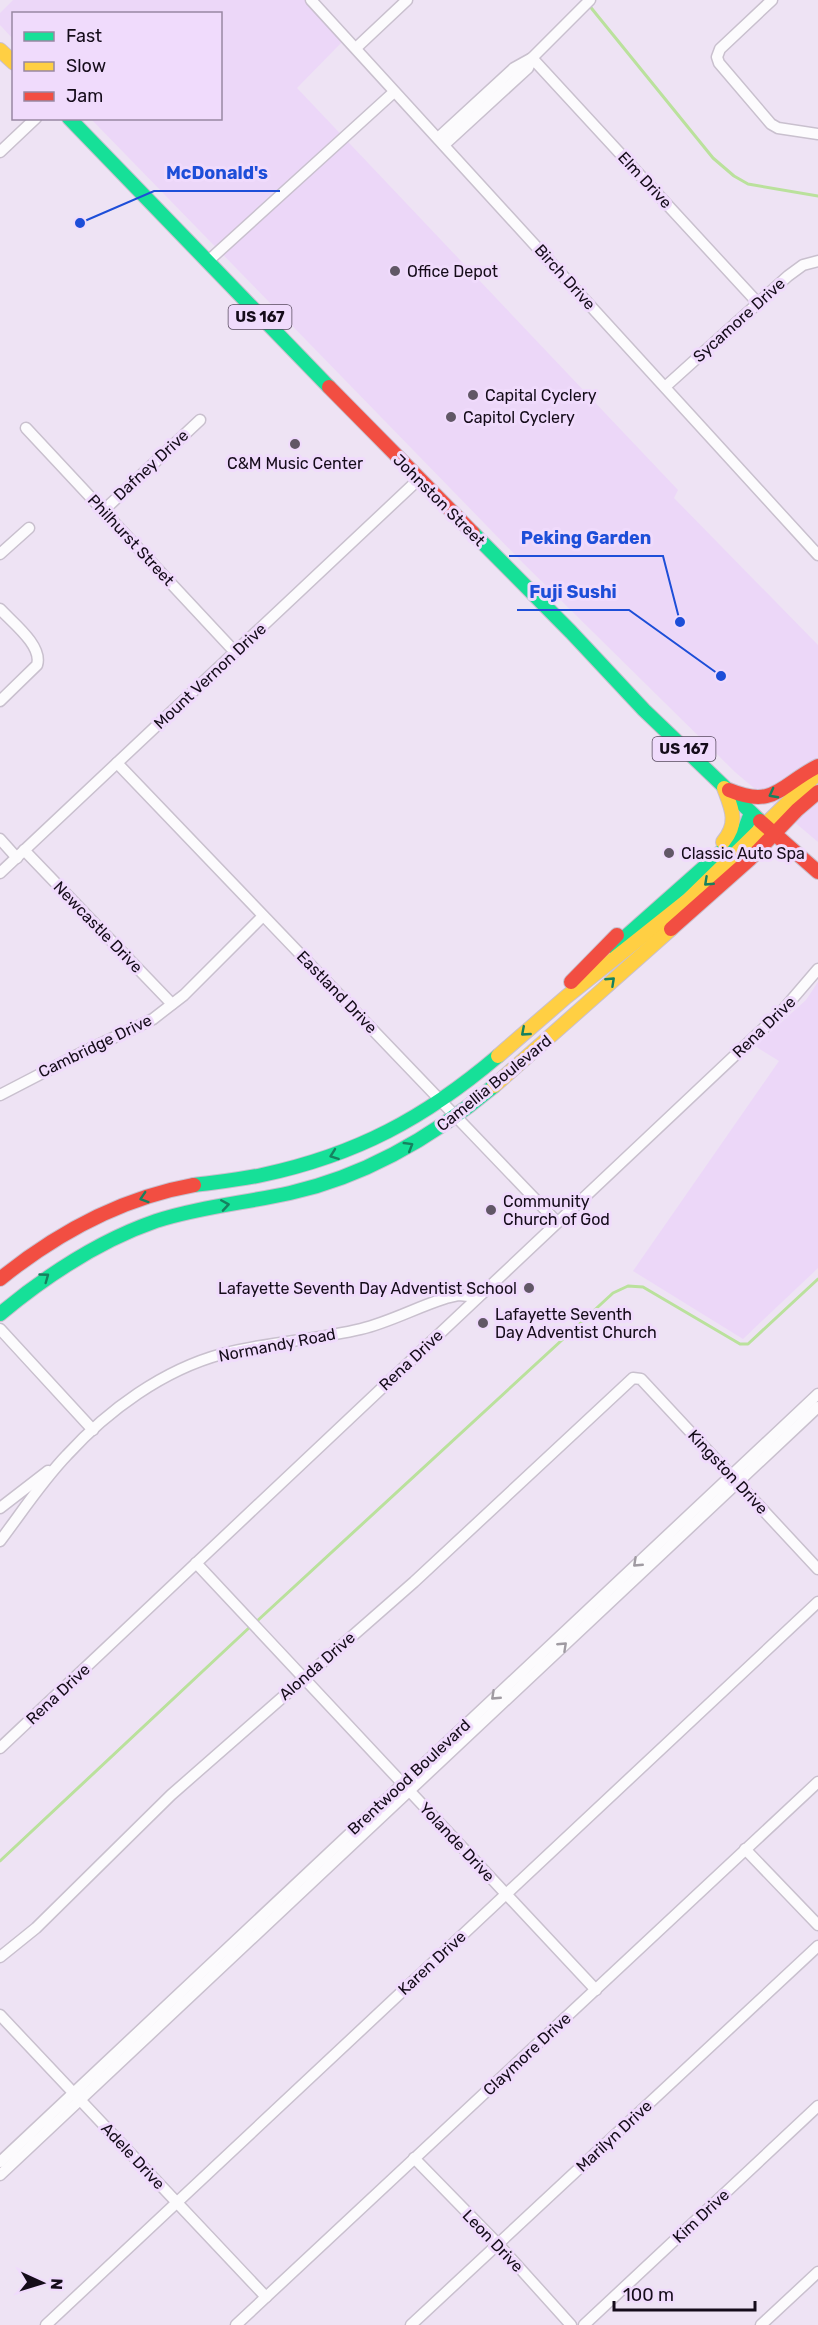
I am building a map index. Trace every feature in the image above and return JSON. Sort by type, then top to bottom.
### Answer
[{"type":"main road","points":[[0,50],[12,61]]},
{"type":"main road","name":"Johnston Street","points":[[71,120],[207,262],[571,632],[644,710],[724,788],[818,873]]},
{"type":"main road","points":[[724,788],[741,796],[759,800],[768,799],[806,771],[818,766]]},
{"type":"main road","points":[[769,830],[818,774]]},
{"type":"main road","points":[[553,1008],[575,978],[622,930],[730,835],[735,825],[734,815],[724,788]]},
{"type":"main road","points":[[769,830],[818,792]]},
{"type":"main road","points":[[531,1055],[543,1034],[584,995],[608,953],[741,834],[749,822],[751,813]]},
{"type":"main road","name":"Camellia Boulevard","points":[[0,1279],[22,1260],[50,1242],[118,1207],[172,1190],[259,1175],[322,1159],[380,1136],[443,1101],[595,973],[668,917],[769,830]]},
{"type":"main road","name":"Camellia Boulevard","points":[[0,1314],[48,1274],[118,1236],[180,1214],[315,1187],[375,1164],[457,1117],[531,1055],[618,975],[742,867],[769,830]]},
{"type":"street","name":"Birch Drive","points":[[311,0],[818,555]]},
{"type":"street","points":[[356,48],[407,0]]},
{"type":"street","points":[[772,0],[720,49],[717,57],[719,63],[771,124],[778,128],[818,134]]},
{"type":"street","points":[[441,142],[528,68],[532,58],[586,4]]},
{"type":"street","name":"Elm Drive","points":[[532,58],[757,302]]},
{"type":"street","points":[[207,262],[394,92]]},
{"type":"street","points":[[0,153],[34,120]]},
{"type":"street","name":"Sycamore Drive","points":[[665,387],[757,302],[800,267],[818,261]]},
{"type":"street","name":"Dafney Drive","points":[[103,511],[200,420]]},
{"type":"street","name":"Philhurst Street","points":[[26,428],[236,652]]},
{"type":"street","name":"Mount Vernon Drive","points":[[0,873],[419,479]]},
{"type":"street","points":[[0,554],[29,528]]},
{"type":"street","points":[[0,609],[35,647],[39,659],[37,665],[0,701]]},
{"type":"street","name":"Eastland Drive","points":[[117,763],[557,1222]]},
{"type":"street","name":"Newcastle Drive","points":[[0,839],[21,854],[172,1004]]},
{"type":"street","name":"Cambridge Drive","points":[[0,1095],[153,1019],[172,1004],[263,916]]},
{"type":"street","name":"Rena Drive","points":[[0,1748],[782,1011],[818,969]]},
{"type":"street","name":"Normandy Road","points":[[0,1541],[62,1460],[93,1430],[135,1396],[156,1383],[200,1362],[255,1347],[360,1329],[459,1295],[478,1297]]},
{"type":"street","points":[[0,1329],[93,1430]]},
{"type":"street","name":"Kingston Drive","points":[[636,1377],[641,1379],[818,1569]]},
{"type":"street","name":"Alonda Drive","points":[[0,1957],[36,1928],[171,1795],[414,1582],[627,1382],[636,1377]]},
{"type":"street","name":"Brentwood Boulevard","points":[[0,2175],[77,2096],[734,1479],[818,1394]]},
{"type":"street","name":"Brentwood Boulevard","points":[[734,1479],[818,1407]]},
{"type":"street","points":[[0,1508],[62,1460]]},
{"type":"street","name":"Yolande Drive","points":[[196,1563],[596,1990]]},
{"type":"street","name":"Karen Drive","points":[[46,2325],[818,1602]]},
{"type":"street","name":"Claymore Drive","points":[[236,2325],[818,1782]]},
{"type":"street","points":[[745,1849],[818,1925]]},
{"type":"street","name":"Marilyn Drive","points":[[411,2325],[818,1947]]},
{"type":"street","name":"Adele Drive","points":[[0,2015],[266,2297]]},
{"type":"street","name":"Brentwood Boulevard","points":[[0,2162],[77,2096]]},
{"type":"street","name":"Kim Drive","points":[[584,2325],[818,2106]]},
{"type":"street","name":"Leon Drive","points":[[414,2158],[498,2244],[571,2325]]},
{"type":"street","points":[[761,2325],[818,2272]]},
{"type":"shaded area","points":[[13,0],[306,0],[344,40],[297,88],[678,490],[674,498],[818,645],[818,842],[735,772],[523,563],[92,120],[222,120],[222,12],[12,12],[12,38],[0,25],[0,13]]},
{"type":"shaded area","points":[[818,982],[818,1268],[743,1339],[633,1271],[779,1061],[755,1046],[806,1000]]},
{"type":"waterway","points":[[588,4],[713,158],[734,176],[748,184],[818,196]]},
{"type":"waterway","points":[[256,1622],[613,1293],[628,1286],[643,1287],[740,1344],[748,1344],[818,1279]]},
{"type":"waterway","points":[[0,1861],[251,1626]]},
{"type":"traffic: fast","points":[[71,120],[329,387]]},
{"type":"traffic: fast","points":[[473,533],[644,710],[760,821]]},
{"type":"traffic: fast","points":[[614,947],[737,838],[744,831],[751,813]]},
{"type":"traffic: fast","points":[[194,1185],[236,1180],[296,1167],[359,1145],[416,1116],[444,1098],[498,1056]]},
{"type":"traffic: fast","points":[[0,1314],[74,1260],[114,1238],[172,1216],[290,1193],[346,1176],[398,1152],[423,1137],[494,1086]]},
{"type":"traffic: slow","points":[[0,50],[12,61]]},
{"type":"traffic: slow","points":[[498,1056],[566,997],[688,900],[818,773]]},
{"type":"traffic: slow","points":[[723,842],[732,822],[731,809],[724,788]]},
{"type":"traffic: slow","points":[[494,1086],[671,929]]},
{"type":"traffic: jam","points":[[329,387],[473,533]]},
{"type":"traffic: jam","points":[[729,790],[744,795],[767,796],[818,766]]},
{"type":"traffic: jam","points":[[671,929],[750,859],[797,810],[818,792]]},
{"type":"traffic: jam","points":[[760,821],[818,872]]},
{"type":"traffic: jam","points":[[571,982],[617,935]]},
{"type":"traffic: jam","points":[[0,1279],[67,1232],[91,1220],[141,1199],[194,1185]]},
{"type":"place","name":"McDonald's","points":[[80,223]]},
{"type":"place","name":"Office Depot","points":[[395,271]]},
{"type":"place","name":"Capital Cyclery","points":[[473,395]]},
{"type":"place","name":"Capitol Cyclery","points":[[451,417]]},
{"type":"place","name":"C&M Music Center","points":[[295,444]]},
{"type":"place","name":"Peking Garden","points":[[680,622]]},
{"type":"place","name":"Fuji Sushi","points":[[721,676]]},
{"type":"place","name":"Classic Auto Spa","points":[[669,853]]},
{"type":"place","name":"Community Church of God","points":[[491,1210]]},
{"type":"place","name":"Lafayette Seventh Day Adventist School","points":[[529,1288]]},
{"type":"place","name":"Lafayette Seventh Day Adventist Church","points":[[483,1323]]}]
